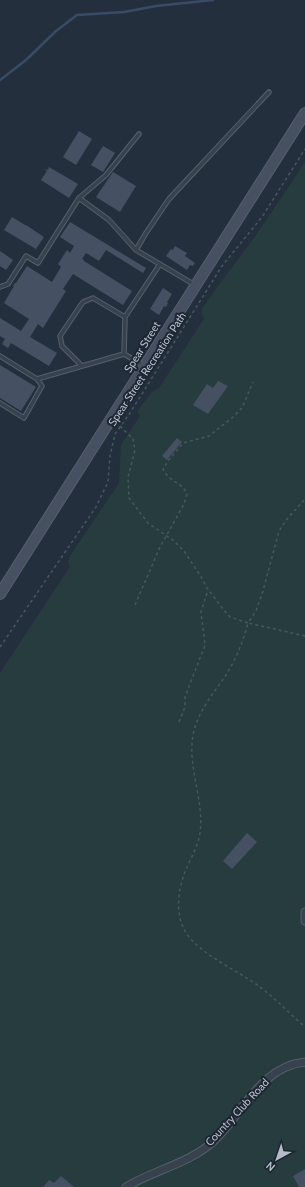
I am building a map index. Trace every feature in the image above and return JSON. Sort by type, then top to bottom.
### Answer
[{"type":"main road","name":"Spear Street","points":[[0,594],[305,113]]},
{"type":"street","points":[[305,912],[305,921]]},
{"type":"street","name":"Country Club Road","points":[[126,1187],[149,1174],[182,1161],[206,1147],[221,1133],[249,1097],[265,1080],[278,1070],[305,1062]]},
{"type":"lane","points":[[136,250],[169,199],[269,92]]},
{"type":"lane","points":[[0,287],[8,284],[26,256],[38,263],[79,198],[106,175],[139,134]]},
{"type":"lane","points":[[79,198],[108,220],[136,250],[196,285]]},
{"type":"lane","points":[[124,354],[125,317],[160,264]]},
{"type":"lane","points":[[82,366],[62,346],[60,336],[83,302],[92,298],[125,317]]},
{"type":"lane","points":[[37,379],[124,354],[144,365]]},
{"type":"lane","points":[[0,356],[37,379],[42,386],[24,418],[0,403]]},
{"type":"path","name":"Spear Street Recreation Path","points":[[0,646],[96,507],[108,482],[110,456],[115,434],[130,413],[222,266],[262,217],[305,149]]},
{"type":"path","points":[[135,604],[166,534],[178,517],[187,494],[180,485],[166,476],[163,469],[183,443],[210,436],[232,418],[242,408],[253,382]]},
{"type":"path","points":[[110,419],[120,426],[133,439],[135,450],[128,477],[130,498],[148,523],[166,534],[184,551],[208,590],[230,617],[248,623],[305,636]]},
{"type":"path","points":[[305,498],[286,519],[280,531],[256,611],[248,623],[238,653],[200,715],[193,735],[193,762],[200,806],[200,832],[179,892],[179,914],[185,932],[195,943],[210,955],[258,985],[305,1027]]},
{"type":"path","points":[[179,722],[185,707],[185,697],[205,644],[201,612],[208,590]]},
{"type":"green space","points":[[305,162],[305,1187],[0,1187],[0,673],[70,566],[68,562],[70,556],[119,483],[121,445],[140,416],[138,410],[152,392],[159,388],[204,319],[202,309],[270,215]]},
{"type":"building","points":[[79,131],[92,139],[76,165],[63,157]]},
{"type":"building","points":[[103,146],[115,153],[103,172],[91,165]]},
{"type":"building","points":[[49,167],[78,184],[69,198],[41,180],[47,171],[44,169],[48,170]]},
{"type":"building","points":[[113,172],[136,186],[120,212],[96,197]]},
{"type":"building","points":[[12,217],[44,237],[36,249],[4,230]]},
{"type":"building","points":[[70,222],[146,268],[143,273],[106,250],[99,261],[86,253],[82,259],[84,261],[132,291],[123,305],[73,274],[63,289],[66,291],[43,328],[38,324],[30,337],[57,353],[49,366],[11,343],[8,348],[2,344],[5,339],[0,336],[0,318],[21,331],[29,319],[4,303],[13,286],[27,266],[52,282],[61,267],[58,264],[67,250],[70,253],[74,246],[60,237]]},
{"type":"building","points":[[175,246],[187,253],[185,256],[195,263],[193,266],[190,265],[187,270],[166,256]]},
{"type":"building","points":[[0,251],[13,260],[6,270],[0,266]]},
{"type":"building","points":[[163,288],[172,294],[166,307],[164,306],[159,315],[150,309]]},
{"type":"building","points":[[0,365],[36,387],[21,411],[0,398]]},
{"type":"building","points":[[218,381],[228,386],[208,414],[193,405],[207,384],[213,388]]},
{"type":"building","points":[[177,438],[182,442],[167,460],[162,456]]},
{"type":"building","points":[[247,833],[257,842],[232,869],[223,861]]},
{"type":"building","points":[[305,1169],[305,1187],[299,1187],[293,1176]]},
{"type":"building","points":[[61,1176],[74,1187],[43,1187],[49,1180],[54,1183]]},
{"type":"waterway","points":[[0,80],[26,60],[56,31],[77,15],[124,12],[156,6],[213,0]]}]
